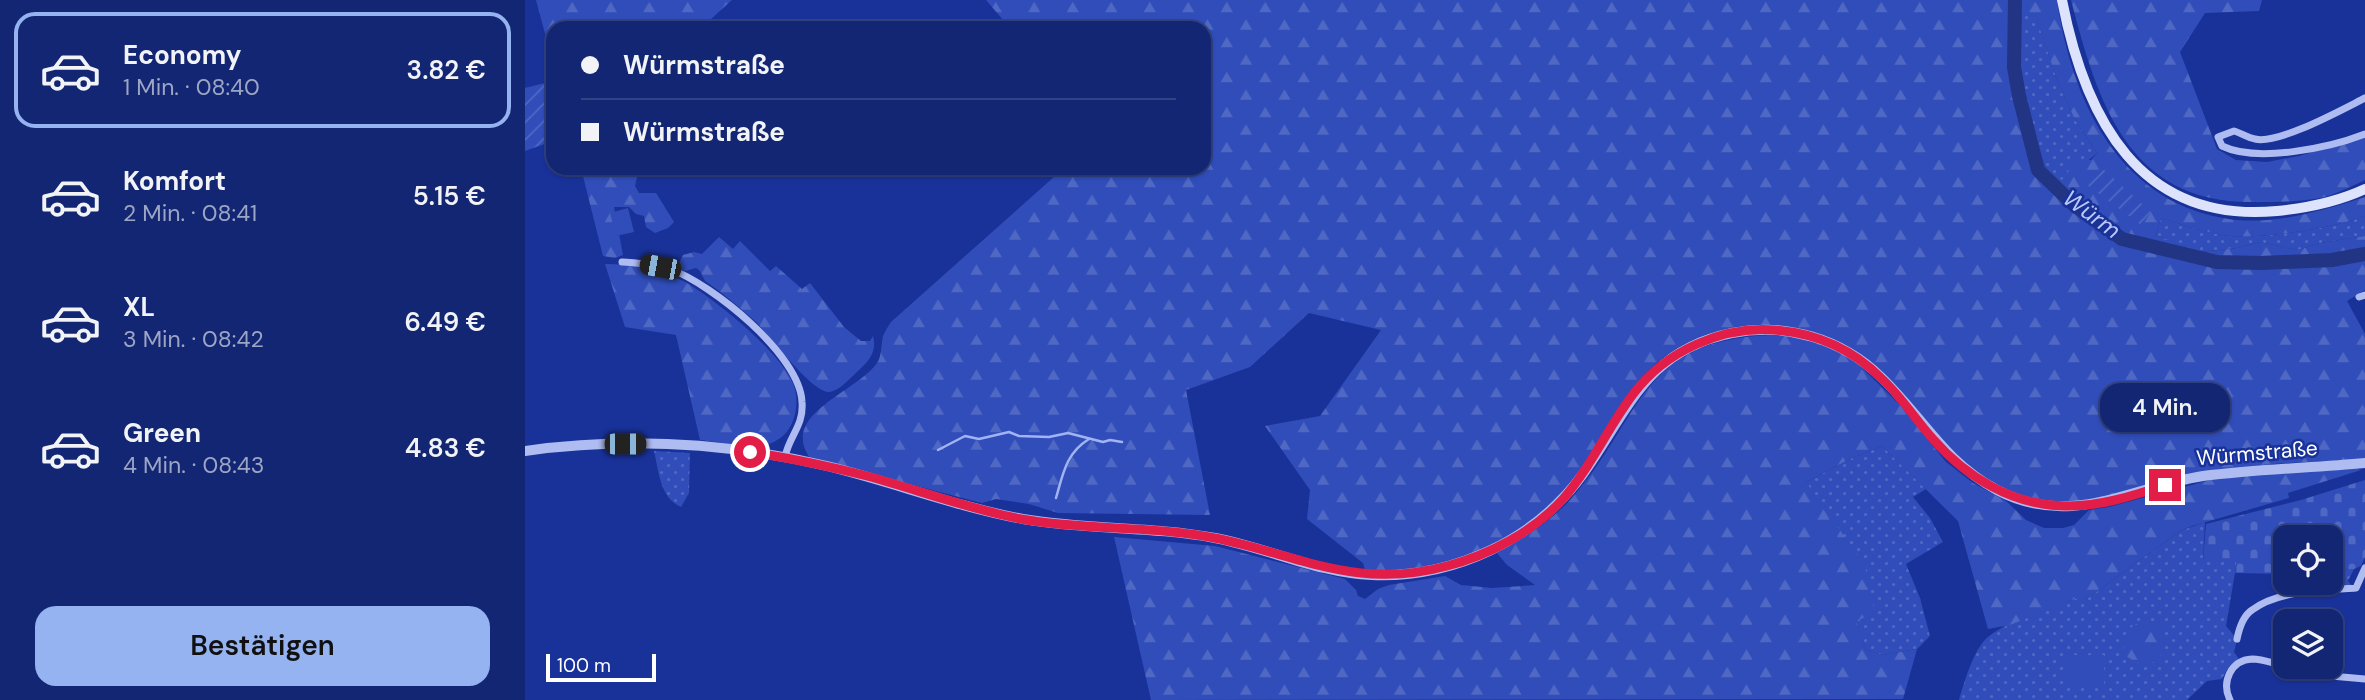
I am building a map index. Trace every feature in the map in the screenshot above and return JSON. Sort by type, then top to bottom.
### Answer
[{"type":"main road","points":[[2062,0],[2068,34],[2090,100],[2123,151],[2150,178],[2169,192],[2214,208],[2254,213],[2331,202],[2365,189]]},
{"type":"street","points":[[2365,98],[2272,139],[2255,139],[2234,131],[2218,137],[2222,146],[2231,150],[2268,154],[2365,134]]},
{"type":"street","points":[[622,262],[669,269],[705,288],[750,321],[789,366],[800,388],[803,411],[798,429],[786,448],[785,457]]},
{"type":"street","name":"Würmstraße","points":[[525,451],[610,444],[667,444],[785,457],[839,469],[1021,519],[1189,534],[1220,539],[1348,573],[1395,575],[1445,567],[1488,552],[1542,520],[1562,501],[1585,470],[1634,393],[1647,378],[1681,352],[1706,340],[1752,329],[1798,333],[1838,346],[1880,376],[1958,464],[1997,490],[2017,499],[2065,507],[2104,503],[2184,480],[2221,474],[2365,463]]},
{"type":"street","points":[[2237,639],[2240,626],[2251,610],[2295,593],[2356,588],[2365,568]]},
{"type":"street","points":[[2230,700],[2226,683],[2230,671],[2239,663],[2253,659],[2273,663]]},
{"type":"street","points":[[2343,677],[2365,679]]},
{"type":"green space","points":[[536,0],[732,0],[709,21],[546,21],[546,37]]},
{"type":"green space","points":[[986,0],[2057,0],[2074,72],[2087,107],[2105,138],[2127,166],[2154,190],[2186,207],[2223,218],[2241,220],[2295,216],[2365,197],[2365,216],[2318,228],[2260,236],[2230,236],[2161,218],[2156,235],[2200,252],[2237,248],[2260,242],[2298,250],[2320,243],[2365,236],[2365,290],[2347,301],[2365,334],[2365,459],[2232,469],[2079,501],[2032,499],[1991,481],[1954,454],[1891,380],[1855,350],[1826,336],[1795,328],[1762,325],[1730,328],[1699,337],[1671,352],[1646,373],[1621,404],[1587,461],[1567,488],[1544,511],[1519,530],[1491,546],[1462,557],[1398,570],[1365,570],[1363,563],[1307,519],[1310,490],[1265,426],[1320,416],[1381,330],[1309,313],[1250,367],[1186,390],[1210,515],[1058,513],[1029,504],[996,499],[982,503],[810,458],[803,442],[805,429],[812,416],[867,374],[877,363],[883,336],[891,322],[1056,175],[1211,175],[1211,21],[1004,21]],"holes":[[[2027,13],[2035,14],[2056,77],[2074,118],[2097,153],[2091,160],[2074,159],[2064,181],[2051,173],[2042,159],[2028,117],[2020,69],[2022,27]]]},
{"type":"green space","points":[[2071,0],[2262,0],[2259,11],[2205,13],[2180,52],[2217,149],[2236,160],[2267,162],[2365,137],[2365,180],[2323,197],[2284,202],[2213,198],[2177,186],[2149,167],[2126,141],[2108,110],[2093,76]]},
{"type":"green space","points":[[2026,13],[2035,13],[2056,77],[2074,118],[2097,153],[2064,181],[2050,173],[2044,163],[2024,95],[2018,45]]},
{"type":"green space","points":[[546,83],[546,144],[525,151],[525,88]]},
{"type":"green space","points":[[2102,168],[2151,212],[2141,225],[2087,185]]},
{"type":"green space","points":[[583,175],[637,175],[635,186],[639,193],[656,193],[674,222],[668,228],[655,233],[646,227],[644,216],[636,214],[629,207],[614,207],[623,255],[615,258],[603,256]]},
{"type":"green space","points":[[628,208],[634,232],[616,236],[610,213]]},
{"type":"green space","points":[[2365,216],[2365,236],[2320,243],[2298,250],[2260,242],[2237,248],[2199,252],[2156,235],[2161,218],[2212,233],[2244,236],[2318,228]]},
{"type":"green space","points":[[719,237],[733,249],[740,241],[770,271],[776,266],[802,289],[810,283],[844,327],[861,341],[870,341],[873,336],[873,350],[867,362],[837,389],[829,392],[822,390],[802,374],[756,322],[705,281],[700,271],[696,268],[685,271],[677,267],[683,255],[694,252],[702,254]]},
{"type":"green space","points":[[605,264],[645,268],[683,281],[711,300],[762,343],[776,358],[794,386],[796,410],[785,434],[774,442],[758,445],[700,440],[676,335],[625,327]]},
{"type":"green space","points":[[1771,335],[1799,337],[1825,346],[1860,366],[1900,405],[1946,462],[1973,483],[2006,501],[2026,520],[2044,528],[2074,525],[2089,510],[2218,478],[2355,468],[2361,470],[2288,493],[2289,498],[2180,531],[2085,600],[2080,602],[2077,598],[2010,625],[1988,629],[1958,521],[1882,446],[1850,459],[1806,482],[1865,566],[1875,613],[1856,621],[1866,650],[1883,655],[1917,649],[1903,699],[1151,700],[1114,537],[1215,546],[1345,579],[1358,596],[1365,599],[1389,585],[1445,576],[1461,585],[1492,588],[1535,585],[1507,565],[1497,553],[1536,529],[1571,499],[1595,469],[1648,388],[1668,368],[1694,351],[1727,340]]},
{"type":"green space","points":[[1882,446],[1926,489],[1913,497],[1930,518],[1943,542],[1906,564],[1920,598],[1930,636],[1917,649],[1883,655],[1866,650],[1806,482]]},
{"type":"green space","points":[[654,451],[690,453],[689,493],[681,507],[674,503],[665,491]]},
{"type":"green space","points":[[2365,480],[2365,557],[2361,566],[2343,570],[2343,525],[2273,525],[2273,574],[2235,573],[2237,561],[2203,561],[2206,524],[2301,500]]},
{"type":"green space","points":[[2205,522],[2203,561],[2237,561],[2226,626],[2237,639],[2234,652],[2239,659],[2222,679],[2207,681],[2187,700],[1959,700],[1974,657],[1988,637],[2031,615],[2077,598],[2085,600],[2180,531]]},
{"type":"green space","points":[[2354,569],[2348,581],[2353,587],[2343,588],[2343,570]]},
{"type":"green space","points":[[2148,620],[2163,625],[2164,646],[2157,660],[2143,664],[2124,654],[2124,641],[2131,627]]},
{"type":"green space","points":[[2067,655],[2104,655],[2104,684],[2067,684]]},
{"type":"waterway","name":"Würm","points":[[2015,0],[2014,67],[2038,170],[2074,205],[2122,239],[2217,262],[2332,260],[2365,254]]},
{"type":"waterway","points":[[938,450],[965,436],[979,439],[1009,432],[1019,436],[1049,437],[1068,433],[1103,442],[1122,442]]},
{"type":"waterway","points":[[1056,498],[1070,457],[1089,439]]},
{"type":"route","points":[[750,452],[829,467],[1021,519],[1220,539],[1348,573],[1395,575],[1422,572],[1488,552],[1542,520],[1562,501],[1585,470],[1634,393],[1647,378],[1681,352],[1706,340],[1752,329],[1798,333],[1838,346],[1880,376],[1958,464],[1997,490],[2017,499],[2065,507],[2087,505],[2104,503],[2165,485]]}]
